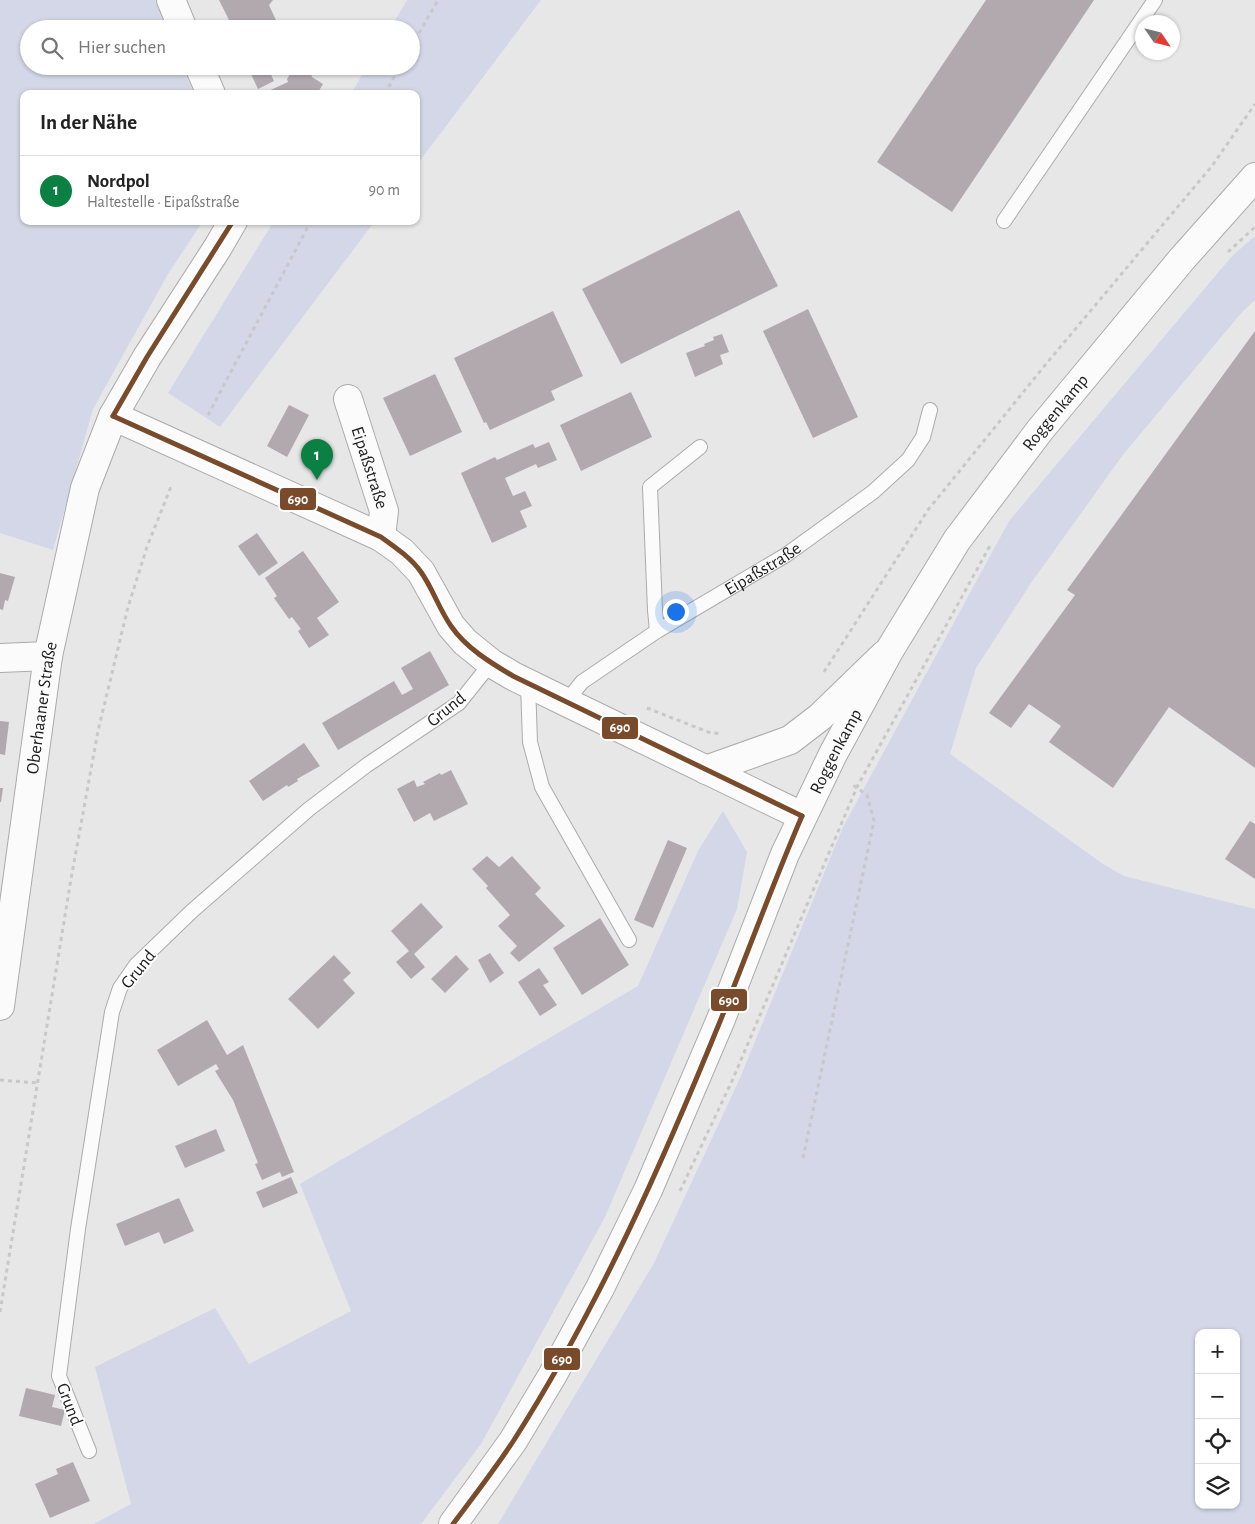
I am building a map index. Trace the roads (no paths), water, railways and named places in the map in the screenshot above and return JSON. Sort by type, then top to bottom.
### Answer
[{"type":"street","points":[[171,0],[179,20]]},
{"type":"street","points":[[203,75],[209,90]]},
{"type":"street","name":"Roggenkamp","points":[[453,1524],[513,1441],[552,1376],[600,1288],[648,1190],[721,1019],[785,854],[802,816],[832,754],[889,651],[957,540],[1040,430],[1182,259],[1255,177]]},
{"type":"street","points":[[114,416],[147,358],[231,225]]},
{"type":"street","name":"Eipaßstraße","points":[[348,399],[384,511],[381,537]]},
{"type":"street","name":"Eipaßstraße","points":[[114,416],[381,537],[402,552],[421,572],[451,626],[466,642],[492,663],[528,684],[802,816]]},
{"type":"street","name":"Oberhaaner Straße","points":[[0,1006],[48,656],[85,488],[114,416]]},
{"type":"street","points":[[706,770],[790,740],[820,717],[889,651]]},
{"type":"street","points":[[0,658],[48,656]]},
{"type":"lane","points":[[1004,221],[1155,0]]},
{"type":"lane","name":"Eipaßstraße","points":[[566,702],[582,682],[658,631],[786,555],[873,492],[908,460],[923,436],[930,410]]},
{"type":"lane","points":[[658,631],[655,610],[650,487],[700,447]]},
{"type":"lane","name":"Grund","points":[[89,1451],[59,1376],[78,1228],[107,1042],[112,1012],[120,988],[136,965],[287,828],[367,765],[459,703],[492,663]]},
{"type":"lane","points":[[528,684],[530,742],[542,787],[629,940]]},
{"type":"place","name":"Nordpol","points":[[317,480]]}]
